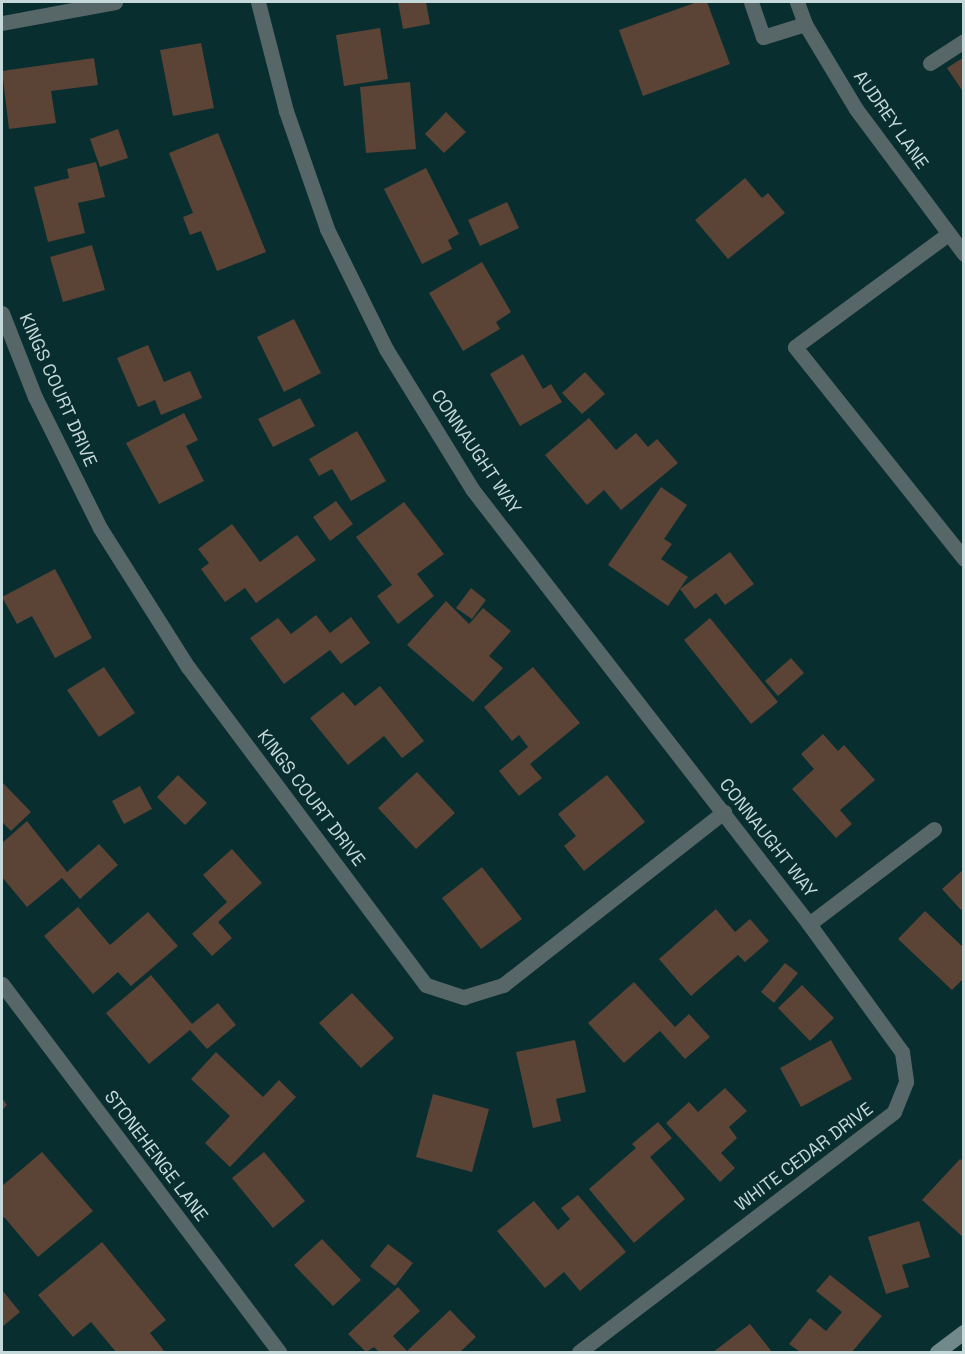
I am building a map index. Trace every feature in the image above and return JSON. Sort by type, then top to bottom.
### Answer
[{"type":"main road","points":[[937,1353],[963,1332]]},
{"type":"street","points":[[2,23],[115,2]]},
{"type":"street","name":"CONNAUGHT WAY","points":[[258,2],[286,111],[327,229],[386,349],[472,489],[809,924]]},
{"type":"street","points":[[751,2],[763,37],[805,24]]},
{"type":"street","name":"AUDREY LANE","points":[[797,2],[805,24],[856,109],[963,254]]},
{"type":"street","points":[[930,63],[963,40]]},
{"type":"street","points":[[948,234],[795,347],[963,559]]},
{"type":"street","name":"KINGS COURT DRIVE","points":[[2,313],[35,397],[100,528],[188,667],[426,985],[464,997],[503,985],[724,812]]},
{"type":"street","points":[[809,924],[934,830]]},
{"type":"street","name":"WHITE CEDAR DRIVE","points":[[579,1353],[894,1112],[906,1082],[902,1052],[809,924]]},
{"type":"street","name":"STONEHENGE LANE","points":[[2,984],[279,1353]]},
{"type":"building","points":[[398,2],[426,2],[430,24],[403,29]]},
{"type":"building","points":[[697,2],[707,2],[730,64],[643,96],[619,30]]},
{"type":"building","points":[[380,28],[388,79],[344,86],[336,35]]},
{"type":"building","points":[[201,43],[214,108],[173,116],[160,50]]},
{"type":"building","points":[[964,57],[964,93],[947,68]]},
{"type":"building","points":[[94,58],[98,85],[51,91],[56,123],[9,129],[2,71]]},
{"type":"building","points":[[410,82],[416,149],[366,153],[360,87]]},
{"type":"building","points":[[446,112],[466,132],[444,153],[425,134]]},
{"type":"building","points":[[118,129],[128,158],[100,167],[90,139]]},
{"type":"building","points":[[218,133],[266,252],[217,271],[201,231],[190,235],[183,217],[193,213],[169,153]]},
{"type":"building","points":[[96,162],[105,197],[78,203],[85,233],[48,242],[34,187],[69,178],[67,169]]},
{"type":"building","points":[[426,168],[459,234],[448,240],[452,249],[422,264],[384,189]]},
{"type":"building","points":[[745,178],[762,198],[768,193],[785,213],[728,259],[695,220]]},
{"type":"building","points":[[507,202],[519,228],[480,246],[468,220]]},
{"type":"building","points":[[92,245],[105,290],[63,302],[50,257]]},
{"type":"building","points":[[482,262],[511,312],[496,322],[500,329],[463,351],[429,293]]},
{"type":"building","points":[[294,319],[321,373],[284,392],[257,337]]},
{"type":"building","points":[[148,345],[164,382],[190,371],[202,398],[161,415],[155,400],[138,407],[117,358]]},
{"type":"building","points":[[523,354],[543,389],[551,384],[562,402],[520,426],[490,374]]},
{"type":"building","points":[[585,372],[605,394],[582,414],[562,393]]},
{"type":"building","points":[[300,398],[315,426],[273,447],[258,419]]},
{"type":"building","points":[[184,413],[198,440],[186,446],[204,481],[159,504],[126,443]]},
{"type":"building","points":[[589,418],[616,450],[636,433],[648,447],[657,439],[678,463],[621,510],[604,490],[587,505],[545,455]]},
{"type":"building","points":[[357,431],[386,481],[351,501],[332,469],[319,476],[309,459]]},
{"type":"building","points":[[661,487],[687,505],[664,539],[672,544],[661,559],[688,577],[668,606],[608,565]]},
{"type":"building","points":[[336,501],[353,524],[330,541],[313,517]]},
{"type":"building","points":[[404,502],[444,554],[417,574],[434,596],[398,624],[377,596],[392,585],[356,537]]},
{"type":"building","points":[[232,524],[260,562],[297,535],[316,560],[256,603],[245,588],[225,602],[201,569],[209,563],[198,549]]},
{"type":"building","points":[[730,552],[754,584],[725,605],[716,593],[695,609],[680,589]]},
{"type":"building","points":[[55,569],[92,638],[55,658],[32,616],[17,624],[2,597]]},
{"type":"building","points":[[471,588],[486,600],[472,619],[456,608]]},
{"type":"building","points":[[446,601],[469,624],[483,608],[511,631],[489,656],[503,668],[473,702],[407,645]]},
{"type":"building","points":[[316,615],[330,633],[351,617],[370,643],[341,664],[330,650],[284,684],[250,638],[278,618],[291,634]]},
{"type":"building","points":[[710,618],[778,702],[751,724],[684,640]]},
{"type":"building","points":[[791,658],[804,673],[778,696],[765,681]]},
{"type":"building","points":[[104,667],[135,713],[99,737],[67,690]]},
{"type":"building","points":[[533,667],[580,723],[530,764],[542,778],[519,796],[499,771],[528,747],[519,735],[512,741],[484,707]]},
{"type":"building","points":[[380,686],[424,741],[402,758],[384,736],[348,765],[310,718],[343,692],[355,706]]},
{"type":"building","points":[[823,734],[838,751],[844,745],[875,780],[840,810],[852,824],[836,838],[792,789],[814,769],[801,754]]},
{"type":"building","points":[[417,772],[455,813],[416,849],[378,808]]},
{"type":"building","points":[[178,775],[207,803],[185,825],[157,797]]},
{"type":"building","points":[[607,775],[645,822],[584,871],[564,846],[576,836],[558,814]]},
{"type":"building","points":[[2,782],[31,812],[11,831],[2,822]]},
{"type":"building","points":[[140,786],[152,809],[124,824],[112,801]]},
{"type":"building","points":[[27,821],[67,872],[99,844],[118,865],[80,899],[62,878],[27,907],[2,877],[2,843]]},
{"type":"building","points":[[232,849],[262,883],[218,922],[232,938],[212,956],[192,934],[227,902],[203,875]]},
{"type":"building","points":[[482,867],[522,919],[481,949],[442,898]]},
{"type":"building","points":[[964,869],[964,908],[961,910],[942,889]]},
{"type":"building","points":[[78,907],[110,945],[148,912],[178,946],[131,986],[118,972],[93,994],[44,936]]},
{"type":"building","points":[[716,909],[735,932],[750,919],[769,941],[745,962],[738,955],[691,996],[659,959]]},
{"type":"building","points":[[925,911],[964,948],[964,978],[952,990],[898,939]]},
{"type":"building","points":[[785,963],[798,973],[774,1003],[761,992]]},
{"type":"building","points":[[151,975],[192,1024],[218,1003],[236,1025],[207,1049],[190,1030],[149,1064],[106,1013]]},
{"type":"building","points":[[634,982],[675,1027],[689,1014],[710,1037],[685,1059],[660,1031],[624,1063],[588,1023]]},
{"type":"building","points":[[802,985],[834,1018],[810,1041],[778,1008]]},
{"type":"building","points":[[352,993],[394,1038],[361,1068],[319,1023]]},
{"type":"building","points":[[575,1040],[586,1092],[556,1099],[561,1121],[533,1128],[516,1052]]},
{"type":"building","points":[[831,1040],[852,1079],[801,1107],[780,1068]]},
{"type":"building","points":[[216,1052],[263,1097],[279,1080],[296,1097],[230,1167],[205,1143],[230,1116],[191,1079]]},
{"type":"building","points":[[725,1088],[747,1111],[729,1127],[737,1138],[721,1153],[735,1168],[720,1182],[666,1123],[689,1102],[698,1112]]},
{"type":"building","points":[[433,1094],[489,1109],[472,1172],[416,1157]]},
{"type":"building","points":[[2,1098],[7,1105],[2,1110]]},
{"type":"building","points":[[658,1122],[672,1138],[650,1157],[685,1199],[634,1243],[589,1189],[636,1148],[632,1144]]},
{"type":"building","points":[[42,1152],[93,1211],[38,1257],[4,1217],[2,1219],[2,1186]]},
{"type":"building","points":[[264,1152],[305,1201],[273,1228],[232,1178]]},
{"type":"building","points":[[960,1159],[964,1162],[964,1238],[922,1200]]},
{"type":"building","points":[[578,1195],[626,1252],[580,1291],[564,1272],[545,1288],[497,1231],[534,1201],[558,1230],[570,1219],[561,1208]]},
{"type":"building","points":[[919,1221],[930,1257],[902,1265],[909,1287],[886,1294],[868,1237]]},
{"type":"building","points":[[322,1239],[361,1280],[333,1306],[294,1265]]},
{"type":"building","points":[[102,1242],[166,1320],[150,1333],[165,1352],[116,1352],[91,1322],[73,1337],[38,1295]]},
{"type":"building","points":[[388,1244],[413,1263],[395,1286],[370,1266]]},
{"type":"building","points":[[830,1275],[882,1316],[852,1352],[800,1352],[789,1344],[810,1318],[826,1331],[842,1312],[816,1291]]},
{"type":"building","points":[[398,1287],[420,1311],[393,1336],[407,1351],[450,1310],[476,1337],[460,1352],[379,1352],[374,1347],[366,1352],[348,1334]]},
{"type":"building","points":[[2,1290],[20,1312],[2,1327]]},
{"type":"building","points":[[750,1324],[772,1352],[713,1352]]}]
